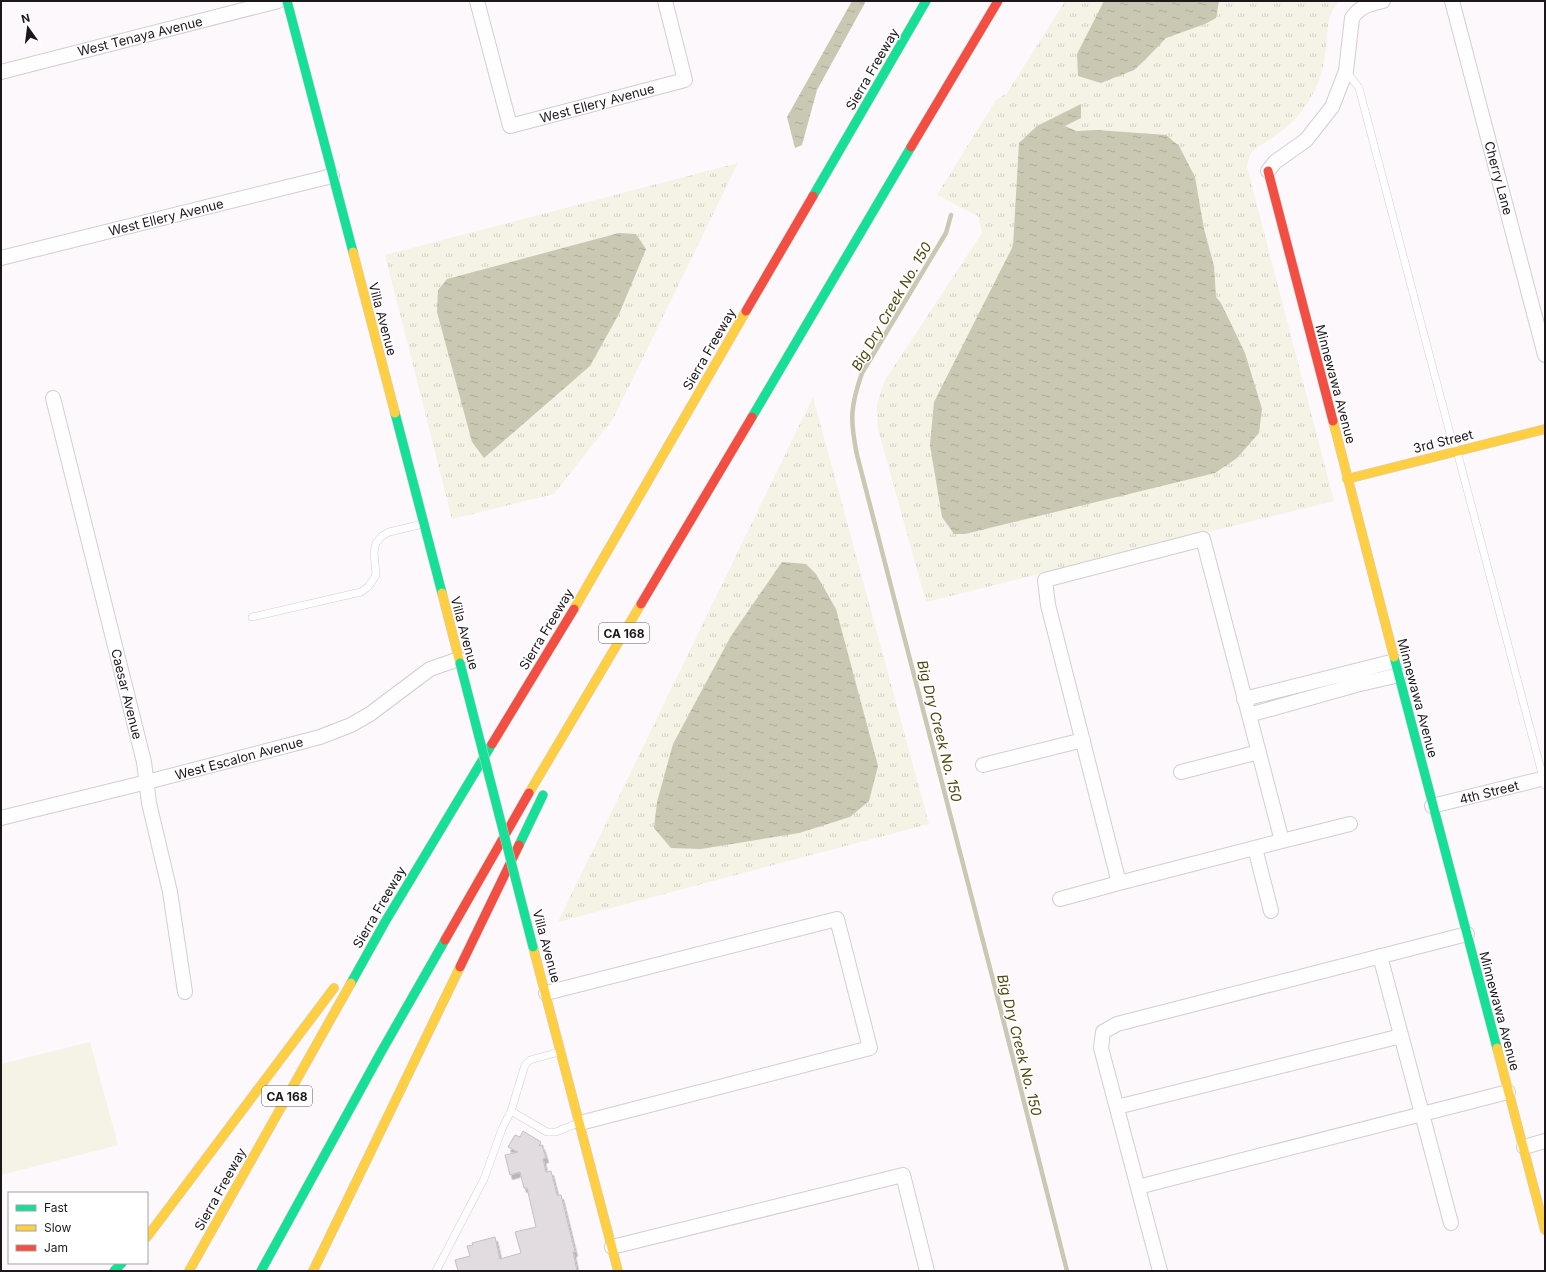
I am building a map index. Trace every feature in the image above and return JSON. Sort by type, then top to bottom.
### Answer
[{"type":"main road","name":"Villa Avenue","points":[[287,1],[618,1271]]},
{"type":"main road","name":"Sierra Freeway","points":[[189,1271],[385,922],[574,608],[926,1]]},
{"type":"main road","name":"CA 168","points":[[261,1271],[388,1040],[526,798],[998,1]]},
{"type":"main road","name":"Minnewawa Avenue","points":[[1268,171],[1432,806],[1545,1230]]},
{"type":"main road","name":"3rd Street","points":[[1347,479],[1545,428]]},
{"type":"main road","points":[[565,750],[614,651]]},
{"type":"main road","points":[[313,1271],[548,786]]},
{"type":"main road","points":[[148,1235],[385,922]]},
{"type":"street","name":"West Tenaya Avenue","points":[[1,72],[278,1]]},
{"type":"street","name":"West Ellery Avenue","points":[[477,1],[510,126],[685,80],[664,1]]},
{"type":"street","points":[[1268,171],[1276,162],[1306,140],[1332,107],[1346,71],[1352,18],[1357,10],[1383,1]]},
{"type":"street","name":"Cherry Lane","points":[[1452,1],[1545,355]]},
{"type":"street","name":"West Ellery Avenue","points":[[1,258],[332,176]]},
{"type":"street","name":"Caesar Avenue","points":[[53,398],[144,762],[149,803],[170,892],[185,992]]},
{"type":"street","points":[[1119,883],[1048,605],[1045,580],[1203,539],[1282,841]]},
{"type":"street","points":[[1244,699],[1395,660]]},
{"type":"street","name":"West Escalon Avenue","points":[[1,818],[320,737],[351,725],[370,714],[430,669],[460,661]]},
{"type":"street","points":[[1248,715],[1399,675]]},
{"type":"street","points":[[1322,679],[1326,694]]},
{"type":"street","points":[[983,765],[1082,740]]},
{"type":"street","points":[[1181,772],[1258,752]]},
{"type":"street","name":"4th Street","points":[[1432,806],[1544,781]]},
{"type":"street","points":[[1060,899],[1350,824]]},
{"type":"street","points":[[1255,848],[1271,911]]},
{"type":"street","points":[[546,993],[836,918],[870,1048],[580,1123]]},
{"type":"street","points":[[1160,1271],[1101,1048],[1103,1032],[1117,1024],[1466,934]]},
{"type":"street","points":[[1380,956],[1451,1223]]},
{"type":"street","points":[[1117,1107],[1401,1036]]},
{"type":"street","points":[[1138,1187],[1508,1092]]},
{"type":"street","points":[[1524,1147],[1545,1141]]},
{"type":"street","points":[[612,1247],[903,1175],[927,1271]]},
{"type":"lane","points":[[1346,71],[1359,88],[1544,781]]},
{"type":"lane","points":[[252,617],[361,592],[368,587],[376,575],[374,552],[376,543],[382,536],[389,532],[424,524]]},
{"type":"lane","points":[[436,1271],[484,1179],[502,1129],[511,1111],[525,1065],[530,1060],[561,1051]]},
{"type":"lane","points":[[511,1111],[547,1132],[556,1132],[580,1123]]},
{"type":"green space","points":[[1065,1],[1339,1],[1331,14],[1329,21],[1323,67],[1318,84],[1313,94],[1293,121],[1278,134],[1252,152],[1249,157],[1247,167],[1334,501],[926,602],[878,429],[877,404],[885,380],[982,233],[978,216],[937,195],[996,100],[1007,93]]},
{"type":"green space","points":[[738,163],[613,419],[554,494],[452,519],[385,255]]},
{"type":"green space","points":[[813,397],[929,824],[558,922]]},
{"type":"green space","points":[[90,1042],[118,1145],[1,1175],[1,1064]]},
{"type":"water","points":[[852,1],[866,1],[817,90],[802,145],[795,148],[787,117]]},
{"type":"water","points":[[1104,1],[1219,1],[1216,18],[1205,24],[1166,38],[1134,70],[1101,83],[1078,76],[1077,54]]},
{"type":"water","points":[[1081,104],[1081,118],[1065,126],[1076,131],[1097,130],[1166,135],[1179,146],[1195,177],[1204,229],[1214,266],[1216,297],[1221,303],[1245,353],[1262,409],[1259,433],[1237,458],[1215,473],[965,534],[954,534],[942,517],[930,445],[934,402],[1013,246],[1019,143],[1037,126]]},
{"type":"water","points":[[619,233],[636,234],[646,249],[620,312],[590,366],[484,458],[472,442],[437,312],[438,290],[447,279]]},
{"type":"water","points":[[782,562],[806,564],[816,574],[836,609],[878,766],[869,801],[850,817],[799,833],[701,849],[671,848],[654,828],[657,802],[673,744],[731,636]]},
{"type":"building","points":[[523,1131],[541,1142],[539,1146],[542,1145],[546,1158],[543,1159],[546,1172],[551,1171],[557,1195],[561,1195],[575,1252],[573,1252],[577,1271],[458,1271],[455,1260],[470,1256],[467,1246],[473,1245],[472,1243],[495,1237],[500,1259],[521,1253],[515,1232],[536,1227],[527,1188],[524,1188],[520,1172],[510,1175],[505,1155],[518,1152],[508,1147],[515,1135],[520,1137]]},
{"type":"waterway","name":"Big Dry Creek No. 150","points":[[951,215],[946,233],[862,373],[855,395],[852,423],[857,455],[1067,1271]]},
{"type":"traffic: fast","points":[[287,1],[353,252]]},
{"type":"traffic: fast","points":[[813,196],[926,1]]},
{"type":"traffic: fast","points":[[752,417],[911,147]]},
{"type":"traffic: fast","points":[[395,413],[442,593]]},
{"type":"traffic: fast","points":[[1394,657],[1497,1048]]},
{"type":"traffic: fast","points":[[460,663],[533,947]]},
{"type":"traffic: fast","points":[[351,983],[385,922],[492,744]]},
{"type":"traffic: fast","points":[[519,845],[543,795]]},
{"type":"traffic: fast","points":[[261,1271],[380,1054],[445,940]]},
{"type":"traffic: fast","points":[[114,1271],[121,1264]]},
{"type":"traffic: slow","points":[[353,252],[395,413]]},
{"type":"traffic: slow","points":[[574,609],[746,311]]},
{"type":"traffic: slow","points":[[1333,421],[1394,657]]},
{"type":"traffic: slow","points":[[1347,479],[1545,429]]},
{"type":"traffic: slow","points":[[442,593],[460,663]]},
{"type":"traffic: slow","points":[[529,793],[641,604]]},
{"type":"traffic: slow","points":[[533,947],[618,1271]]},
{"type":"traffic: slow","points":[[313,1271],[460,967]]},
{"type":"traffic: slow","points":[[189,1271],[351,983]]},
{"type":"traffic: slow","points":[[148,1236],[334,988]]},
{"type":"traffic: slow","points":[[1497,1048],[1545,1230]]},
{"type":"traffic: jam","points":[[911,147],[998,1]]},
{"type":"traffic: jam","points":[[1268,171],[1333,421]]},
{"type":"traffic: jam","points":[[746,311],[813,196]]},
{"type":"traffic: jam","points":[[641,604],[752,417]]},
{"type":"traffic: jam","points":[[492,744],[574,609]]},
{"type":"traffic: jam","points":[[445,940],[529,793]]},
{"type":"traffic: jam","points":[[460,967],[519,845]]}]
